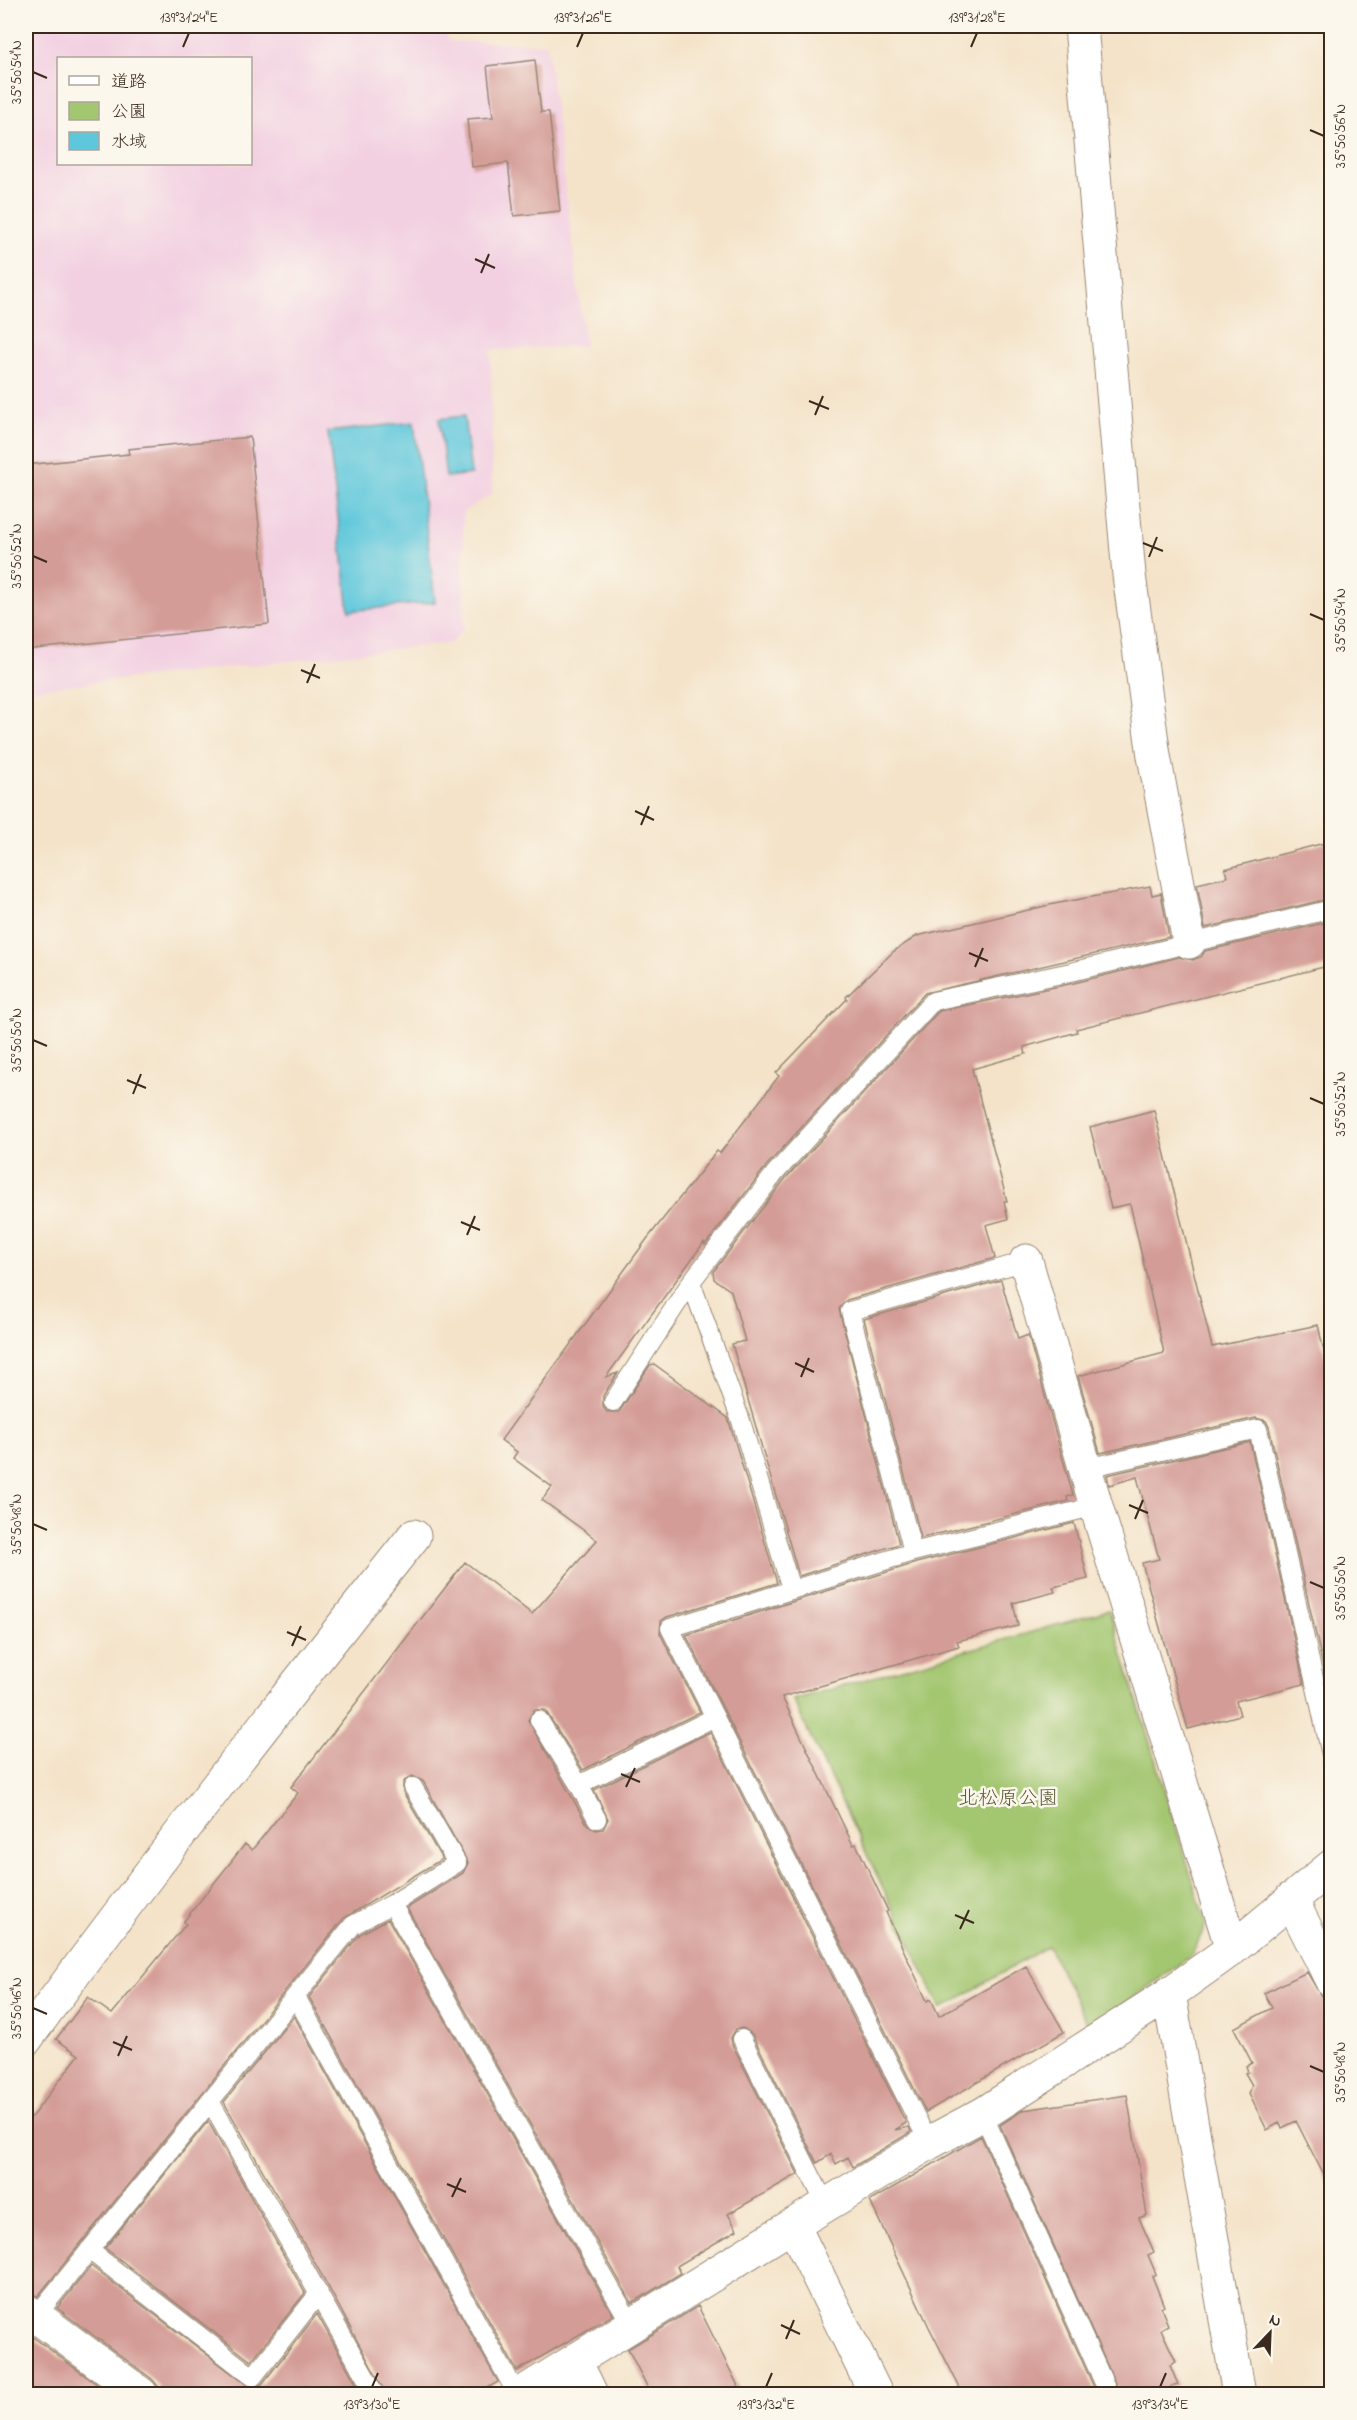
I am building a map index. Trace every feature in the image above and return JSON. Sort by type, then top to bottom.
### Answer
[{"type":"street","points":[[1081,26],[1129,575],[1154,756],[1189,942]]},
{"type":"street","points":[[1026,1261],[1096,1506],[1232,1949]]},
{"type":"street","points":[[26,2039],[104,1931],[414,1536]]},
{"type":"street","points":[[519,2394],[826,2205],[930,2143],[983,2115],[1168,1994],[1232,1949],[1332,1866]]},
{"type":"street","points":[[1291,1899],[1332,1981]]},
{"type":"street","points":[[1168,1994],[1239,2394]]},
{"type":"street","points":[[793,2225],[876,2394]]},
{"type":"street","points":[[31,2314],[141,2394]]},
{"type":"street","points":[[575,2361],[591,2394]]},
{"type":"lane","points":[[613,1402],[691,1282],[776,1173],[933,1001],[1071,972],[1332,909]]},
{"type":"lane","points":[[913,1552],[850,1311],[1026,1261]]},
{"type":"lane","points":[[691,1282],[741,1421],[791,1589]]},
{"type":"lane","points":[[1087,1468],[1258,1429],[1332,1759]]},
{"type":"lane","points":[[930,2143],[670,1628],[913,1552],[1096,1506]]},
{"type":"lane","points":[[579,1785],[715,1717]]},
{"type":"lane","points":[[539,1720],[597,1819]]},
{"type":"lane","points":[[31,2314],[89,2250],[211,2103],[353,1925],[392,1904],[457,1863],[413,1787]]},
{"type":"lane","points":[[392,1904],[632,2326]]},
{"type":"lane","points":[[296,1997],[519,2394]]},
{"type":"lane","points":[[742,2039],[826,2205]]},
{"type":"lane","points":[[211,2103],[375,2394]]},
{"type":"lane","points":[[983,2115],[1109,2394]]},
{"type":"lane","points":[[89,2250],[253,2377],[319,2293]]},
{"type":"shaded area","points":[[26,26],[445,26],[448,41],[547,44],[585,346],[491,350],[492,494],[463,512],[464,628],[451,643],[26,690]]},
{"type":"green space","name":"北松原公園","points":[[1109,1610],[1206,1924],[1192,1955],[1090,2029],[1048,1946],[941,2009],[793,1700]]},
{"type":"water","points":[[464,416],[471,474],[446,477],[439,419]]},
{"type":"water","points":[[414,422],[435,602],[349,611],[328,432]]},
{"type":"building","points":[[535,60],[541,112],[549,112],[560,211],[514,216],[508,163],[472,167],[467,119],[493,117],[487,66]]},
{"type":"building","points":[[250,437],[269,624],[26,650],[26,465],[129,454],[128,449]]},
{"type":"building","points":[[1332,841],[1332,898],[1205,928],[1197,884],[1227,877],[1225,869]]},
{"type":"building","points":[[1150,886],[1152,895],[1161,893],[1169,937],[925,993],[768,1164],[705,1245],[704,1242],[606,1377],[618,1373],[603,1396],[603,1407],[607,1412],[619,1412],[650,1365],[654,1364],[728,1418],[777,1583],[667,1617],[661,1621],[660,1633],[700,1712],[583,1770],[545,1710],[534,1710],[528,1720],[587,1824],[596,1830],[603,1829],[608,1819],[594,1790],[710,1732],[906,2123],[895,2130],[909,2127],[911,2132],[853,2167],[848,2157],[836,2164],[831,2154],[817,2163],[752,2034],[743,2028],[736,2029],[731,2038],[732,2044],[798,2174],[728,2214],[737,2230],[677,2266],[681,2273],[632,2303],[407,1908],[463,1873],[468,1863],[423,1781],[412,1776],[403,1782],[403,1792],[442,1859],[344,1918],[38,2296],[26,2292],[26,2124],[79,2055],[56,2039],[88,1997],[112,2014],[186,1924],[184,1921],[245,1844],[252,1850],[298,1793],[291,1787],[465,1562],[532,1614],[597,1540],[542,1500],[552,1487],[513,1458],[517,1452],[501,1440],[647,1239],[717,1151],[720,1153],[779,1076],[776,1073],[847,999],[846,997],[894,951],[917,936],[1054,904]]},
{"type":"building","points":[[1332,921],[1332,965],[1076,1029],[1077,1032],[1024,1047],[1026,1054],[972,1069],[1007,1201],[1004,1201],[1008,1219],[986,1225],[995,1258],[847,1300],[839,1309],[899,1544],[799,1576],[732,1344],[745,1341],[731,1291],[714,1279],[713,1272],[785,1179],[939,1011],[1074,983],[1179,957],[1193,960],[1201,957],[1205,951]]},
{"type":"building","points":[[1154,1110],[1212,1347],[1318,1325],[1332,1387],[1332,1677],[1326,1679],[1266,1421],[1256,1418],[1100,1453],[1078,1376],[1164,1353],[1130,1204],[1111,1208],[1090,1127]]},
{"type":"building","points":[[1001,1280],[1018,1339],[1028,1335],[1073,1495],[1067,1497],[1068,1501],[921,1538],[864,1319]]},
{"type":"building","points":[[1250,1442],[1304,1684],[1236,1701],[1240,1715],[1188,1729],[1142,1563],[1159,1559],[1137,1477],[1109,1485],[1107,1475]]},
{"type":"building","points":[[1074,1523],[1088,1579],[1053,1587],[1055,1592],[1013,1603],[1018,1626],[957,1641],[959,1646],[782,1697],[853,1845],[856,1844],[888,1911],[886,1912],[927,2001],[931,1999],[939,2016],[1026,1966],[1064,2032],[926,2112],[686,1635],[916,1563]]},
{"type":"building","points":[[388,1919],[613,2315],[517,2371],[309,1997],[360,1934]]},
{"type":"building","points":[[1307,1972],[1321,1996],[1332,2000],[1332,2191],[1296,2121],[1282,2128],[1279,2123],[1267,2130],[1249,2094],[1252,2085],[1245,2073],[1248,2072],[1246,2066],[1252,2063],[1234,2028],[1272,2008],[1264,1993]]},
{"type":"building","points":[[294,2016],[498,2382],[477,2394],[386,2394],[224,2102]]},
{"type":"building","points":[[1127,2095],[1147,2215],[1139,2218],[1154,2252],[1148,2255],[1156,2274],[1152,2276],[1164,2306],[1161,2308],[1168,2325],[1161,2329],[1176,2362],[1170,2365],[1178,2385],[1171,2387],[1174,2394],[1120,2394],[1000,2125],[1023,2110]]},
{"type":"building","points":[[208,2121],[305,2293],[251,2361],[105,2248]]},
{"type":"building","points":[[981,2136],[1097,2394],[963,2394],[870,2201]]},
{"type":"building","points":[[91,2266],[251,2388],[262,2384],[317,2314],[362,2394],[159,2394],[158,2386],[152,2379],[57,2308]]},
{"type":"building","points":[[698,2306],[742,2394],[651,2394],[628,2349]]},
{"type":"building","points":[[26,2332],[110,2394],[26,2394]]}]
